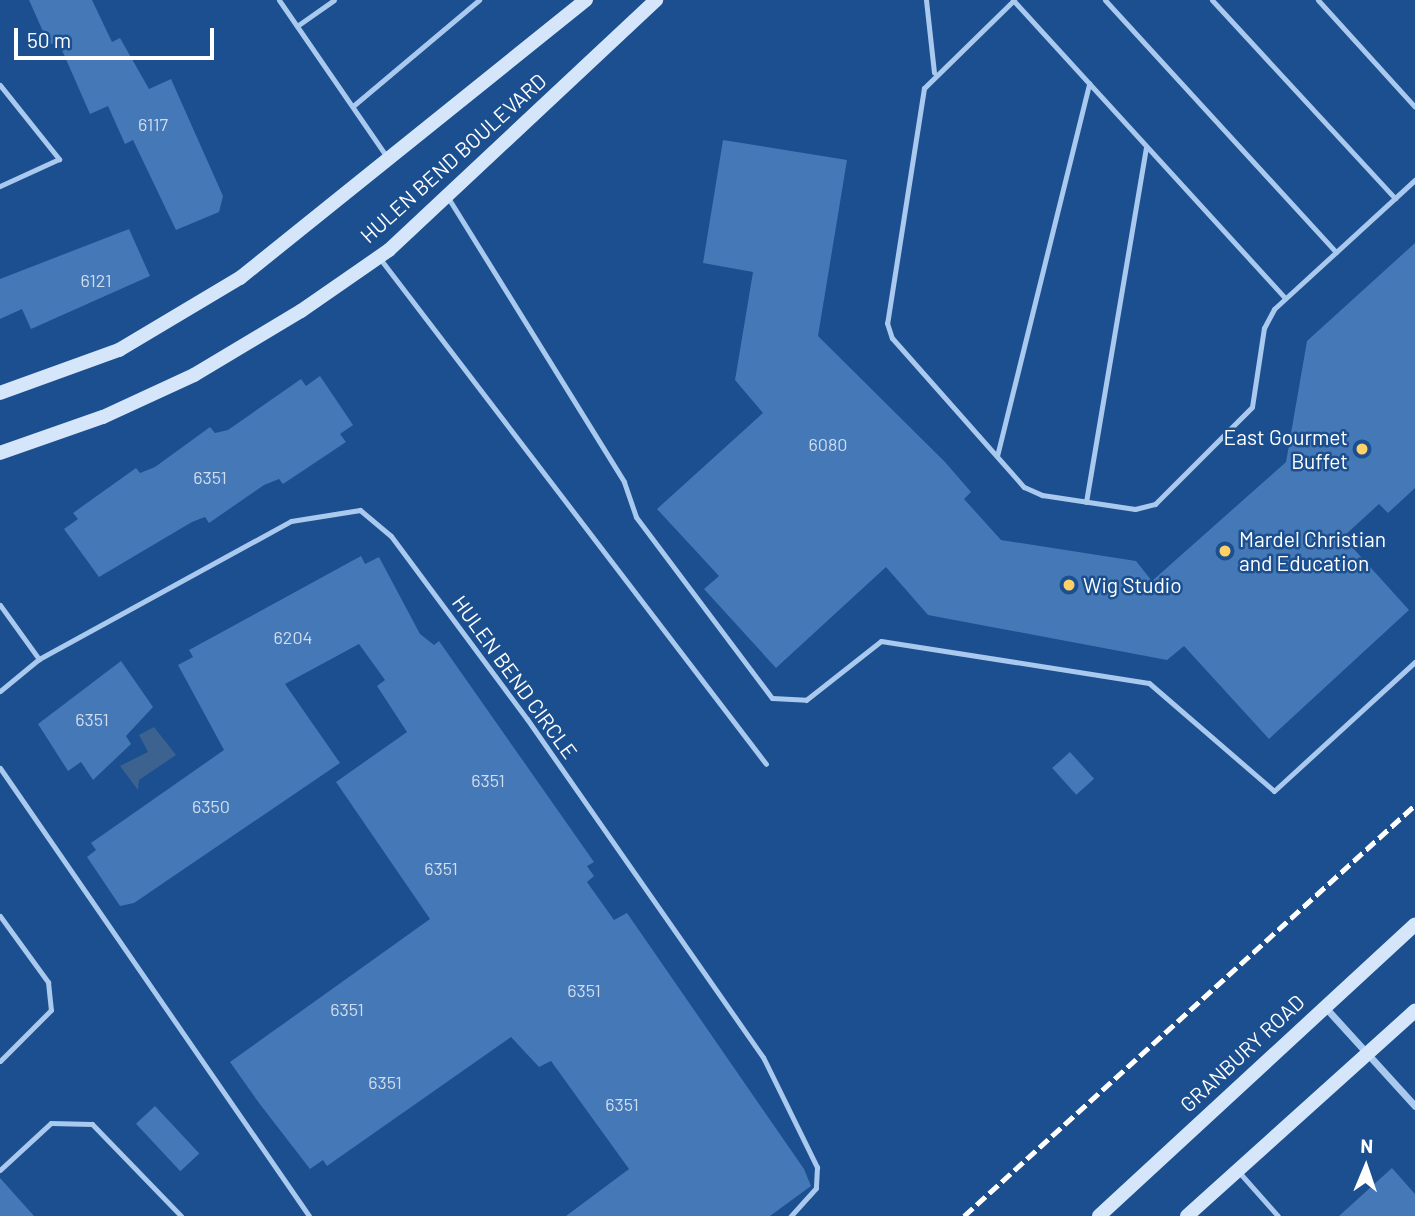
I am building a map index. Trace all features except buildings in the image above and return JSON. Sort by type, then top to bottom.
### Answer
[{"type":"street","name":"HULEN BEND BOULEVARD","points":[[0,393],[119,350],[240,278],[391,162],[586,0]]},
{"type":"street","name":"HULEN BEND BOULEVARD","points":[[0,453],[194,375],[379,257],[656,0]]},
{"type":"street","name":"GRANBURY ROAD","points":[[1099,1216],[1323,1006],[1415,924]]},
{"type":"street","points":[[1323,1006],[1364,1054],[1415,1106]]},
{"type":"street","points":[[1187,1216],[1364,1054],[1415,1011]]},
{"type":"lane","points":[[279,0],[391,162]]},
{"type":"lane","points":[[297,26],[334,0]]},
{"type":"lane","points":[[353,106],[479,0]]},
{"type":"lane","points":[[926,0],[934,73]]},
{"type":"lane","points":[[1285,299],[1014,0],[934,73],[920,103],[887,323],[892,338],[1024,486],[1086,502],[1135,509],[1155,504],[1239,426],[1252,407],[1264,328],[1285,299],[1415,180]]},
{"type":"lane","points":[[1105,0],[1336,252]]},
{"type":"lane","points":[[1212,0],[1395,198]]},
{"type":"lane","points":[[1318,0],[1415,107]]},
{"type":"lane","points":[[997,456],[1089,83]]},
{"type":"lane","points":[[0,85],[59,159],[0,186]]},
{"type":"lane","points":[[1086,502],[1146,147]]},
{"type":"lane","points":[[447,195],[624,482],[636,517],[772,698],[806,701],[881,641],[1149,683],[1274,791],[1415,662]]},
{"type":"lane","points":[[379,257],[766,764]]},
{"type":"lane","name":"HULEN BEND CIRCLE","points":[[0,691],[39,659],[291,521],[360,509],[391,536],[527,719],[763,1057],[817,1167],[816,1188],[791,1216]]},
{"type":"lane","points":[[0,605],[39,659]]},
{"type":"lane","points":[[0,768],[309,1216]]},
{"type":"lane","points":[[0,916],[48,982],[51,1010],[0,1061]]},
{"type":"lane","points":[[0,1170],[51,1124],[92,1124],[181,1216]]},
{"type":"lane","points":[[1238,1171],[1278,1216]]},
{"type":"water","points":[[154,727],[176,755],[139,780],[138,790],[120,766],[148,752],[139,735]]},
{"type":"railway","points":[[964,1216],[1415,805]]},
{"type":"place","name":"East Gourmet Buffet","points":[[1362,449]]},
{"type":"place","name":"Mardel Christian and Education","points":[[1225,551]]},
{"type":"place","name":"Wig Studio","points":[[1069,585]]}]
